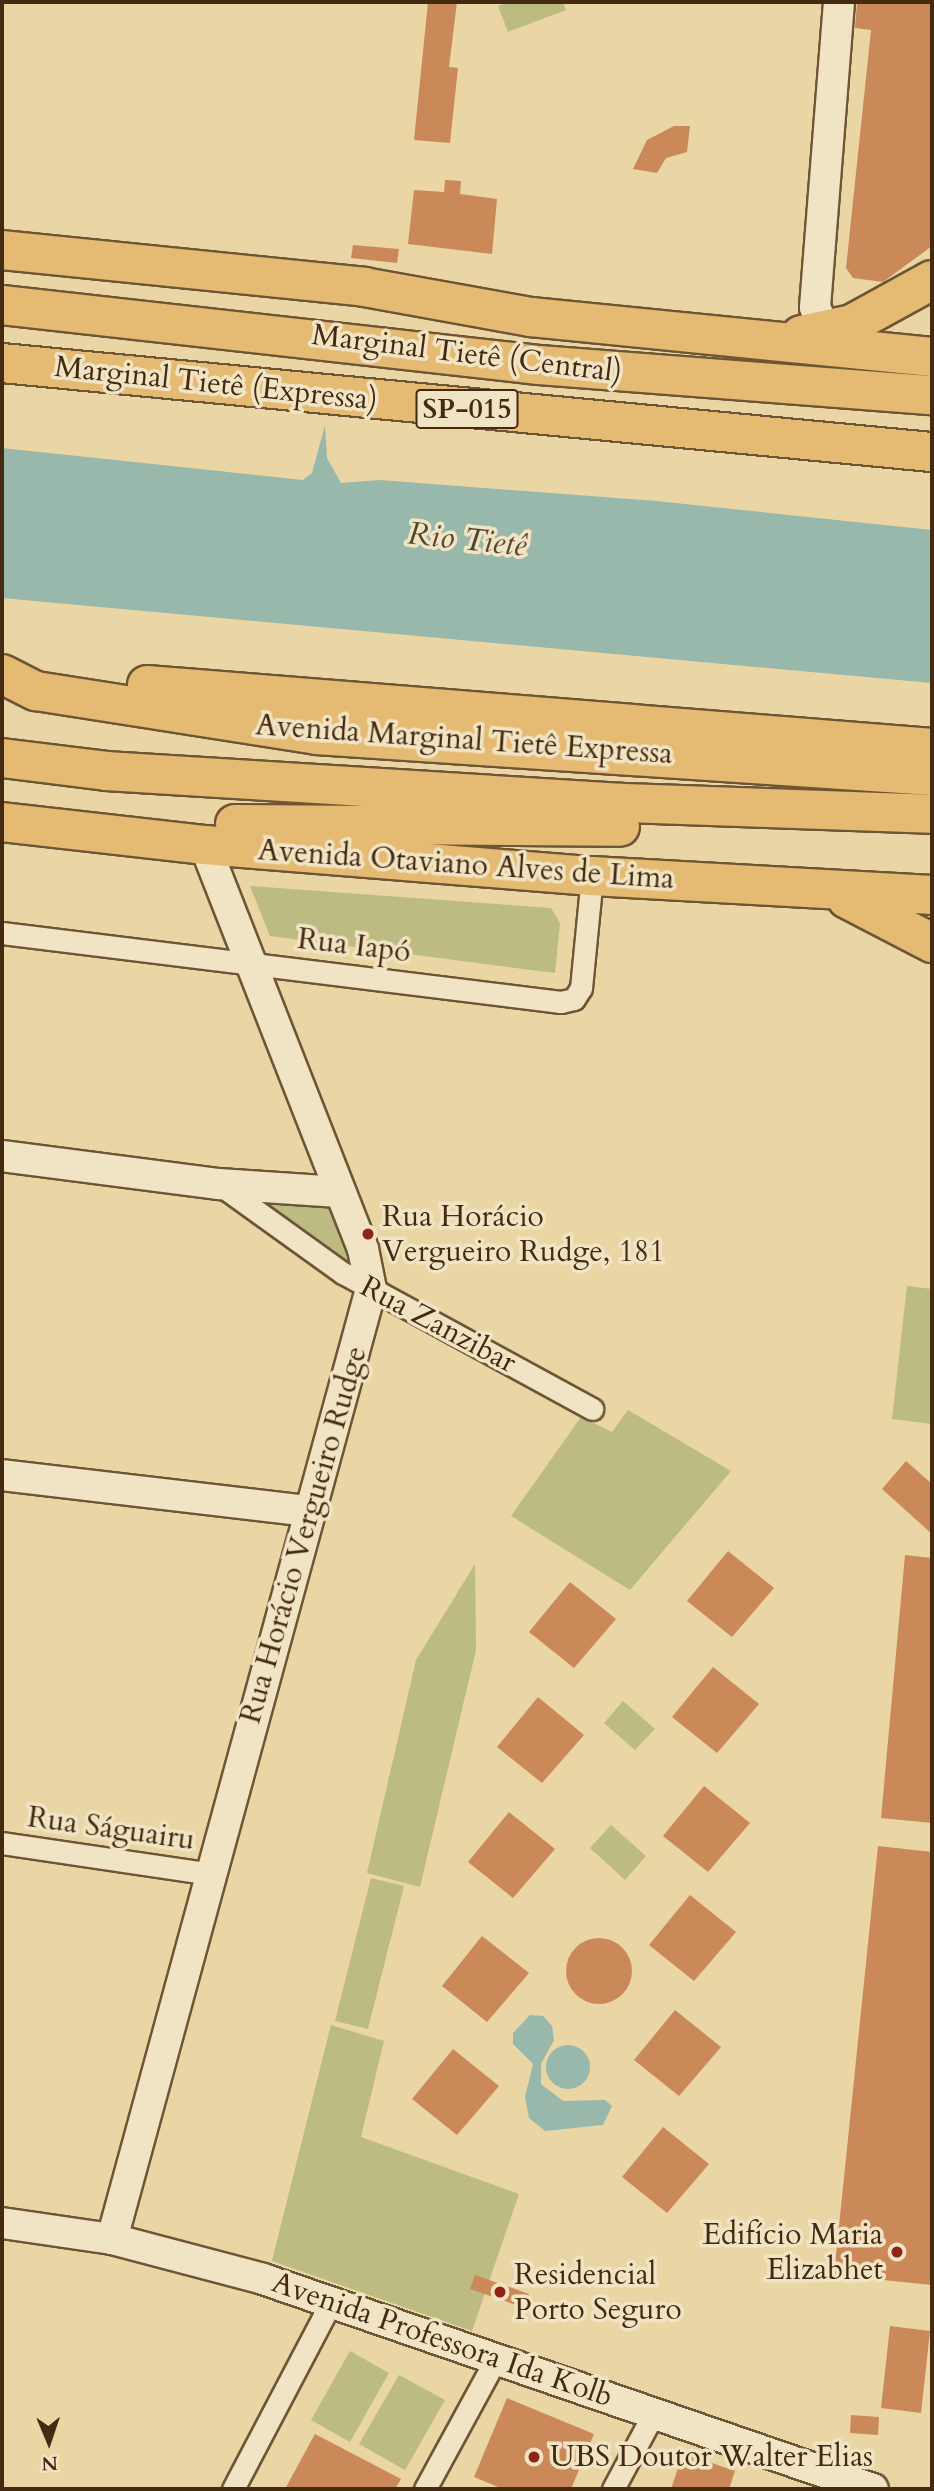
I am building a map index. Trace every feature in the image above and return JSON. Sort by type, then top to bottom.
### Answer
[{"type":"highway","points":[[2,250],[364,287],[531,317],[758,342],[932,357]]},
{"type":"highway","points":[[758,342],[826,331],[888,309],[932,280]]},
{"type":"highway","name":"Marginal Tietê (Central)","points":[[2,305],[539,365],[932,395]]},
{"type":"highway","name":"Marginal Tietê (Expressa)","points":[[2,363],[932,452]]},
{"type":"highway","points":[[2,673],[932,748]]},
{"type":"highway","name":"Avenida Marginal Tietê Expressa","points":[[2,673],[36,691],[316,735],[824,766],[932,776]]},
{"type":"highway","points":[[2,747],[70,746],[698,788],[802,781],[824,766]]},
{"type":"highway","points":[[2,758],[106,771],[622,803],[932,814]]},
{"type":"highway","name":"Avenida Otaviano Alves de Lima","points":[[2,822],[205,845],[592,876],[932,895]]},
{"type":"highway","points":[[101,832],[131,826],[262,824],[932,832]]},
{"type":"highway","points":[[814,890],[878,912],[932,943]]},
{"type":"street","points":[[826,331],[815,307],[839,2]]},
{"type":"street","name":"Rua Horácio Vergueiro Rudge","points":[[112,2239],[371,1289],[363,1249],[205,845]]},
{"type":"street","name":"Rua Iapó","points":[[2,933],[569,1001],[581,988],[592,876]]},
{"type":"street","name":"Rua Zanzibar","points":[[2,1156],[219,1184],[340,1192]]},
{"type":"street","name":"Rua Zanzibar","points":[[219,1184],[371,1289],[592,1409]]},
{"type":"street","points":[[2,1475],[309,1511]]},
{"type":"street","name":"Rua Ságuairu","points":[[2,1843],[212,1874]]},
{"type":"street","name":"Avenida Professora Ida Kolb","points":[[2,2224],[112,2239],[224,2267],[873,2489]]},
{"type":"street","points":[[233,2489],[331,2302]]},
{"type":"street","points":[[425,2489],[496,2359]]},
{"type":"street","points":[[613,2489],[654,2413]]},
{"type":"green space","points":[[509,2],[563,2],[566,10],[508,32],[498,6]]},
{"type":"green space","points":[[250,886],[551,908],[560,923],[555,973],[270,936]]},
{"type":"green space","points":[[249,1197],[330,1205],[354,1269]]},
{"type":"green space","points":[[907,1286],[932,1289],[932,1424],[892,1419]]},
{"type":"green space","points":[[628,1410],[731,1471],[630,1590],[511,1516],[581,1417],[612,1432]]},
{"type":"green space","points":[[475,1564],[476,1650],[420,1887],[367,1873],[416,1660]]},
{"type":"green space","points":[[623,1701],[655,1729],[635,1750],[604,1723]]},
{"type":"green space","points":[[611,1825],[646,1856],[625,1880],[590,1848]]},
{"type":"green space","points":[[371,1878],[404,1886],[368,2029],[335,2021]]},
{"type":"green space","points":[[331,2025],[384,2041],[361,2137],[519,2194],[472,2331],[272,2261]]},
{"type":"green space","points":[[350,2351],[389,2373],[350,2442],[311,2420]]},
{"type":"green space","points":[[399,2375],[445,2400],[405,2470],[359,2444]]},
{"type":"water","name":"Rio Tietê","points":[[325,425],[327,458],[341,483],[380,480],[656,501],[932,530],[932,683],[2,598],[2,448],[303,480],[312,473]]},
{"type":"water","points":[[530,2015],[543,2016],[552,2026],[554,2040],[541,2064],[541,2084],[563,2101],[605,2100],[612,2106],[603,2125],[545,2131],[529,2118],[525,2097],[533,2064],[513,2044],[513,2033]]},
{"type":"water","points":[[568,2045],[583,2052],[590,2067],[583,2082],[568,2089],[553,2082],[546,2067],[553,2052]]},
{"type":"building","points":[[428,2],[457,2],[449,67],[458,68],[450,143],[414,140]]},
{"type":"building","points":[[857,2],[932,2],[932,246],[883,282],[853,278],[846,268],[871,30],[855,28]]},
{"type":"building","points":[[674,126],[690,126],[687,152],[666,158],[657,173],[633,169],[647,140]]},
{"type":"building","points":[[445,180],[461,181],[460,194],[497,199],[492,254],[408,244],[414,190],[444,192]]},
{"type":"building","points":[[353,245],[399,249],[397,263],[351,258]]},
{"type":"building","points":[[906,1461],[932,1484],[932,1534],[882,1489]]},
{"type":"building","points":[[728,1551],[774,1588],[732,1637],[687,1601]]},
{"type":"building","points":[[905,1555],[932,1558],[932,1823],[881,1818]]},
{"type":"building","points":[[570,1582],[616,1619],[574,1668],[529,1632]]},
{"type":"building","points":[[713,1667],[759,1704],[717,1753],[672,1717]]},
{"type":"building","points":[[538,1697],[584,1735],[542,1783],[497,1747]]},
{"type":"building","points":[[704,1786],[750,1823],[708,1872],[663,1836]]},
{"type":"building","points":[[509,1812],[555,1849],[513,1898],[468,1862]]},
{"type":"building","points":[[878,1846],[932,1852],[932,2285],[834,2275]]},
{"type":"building","points":[[690,1895],[736,1932],[694,1981],[649,1945]]},
{"type":"building","points":[[482,1936],[529,1973],[487,2022],[442,1986]]},
{"type":"building","points":[[599,1938],[622,1948],[632,1971],[622,1994],[599,2004],[576,1994],[566,1971],[576,1948]]},
{"type":"building","points":[[675,2010],[721,2047],[679,2096],[634,2060]]},
{"type":"building","points":[[453,2049],[499,2086],[457,2135],[412,2099]]},
{"type":"building","points":[[663,2127],[709,2164],[667,2213],[622,2177]]},
{"type":"building","points":[[475,2275],[529,2294],[525,2308],[470,2289]]},
{"type":"building","points":[[890,2326],[930,2331],[921,2413],[881,2408]]},
{"type":"building","name":"UBS Doutor Walter Elias","points":[[507,2398],[594,2434],[571,2489],[503,2489],[474,2477]]},
{"type":"building","points":[[851,2415],[879,2417],[878,2435],[850,2433]]},
{"type":"building","points":[[315,2434],[401,2479],[395,2489],[285,2489]]},
{"type":"building","points":[[683,2453],[735,2471],[729,2489],[671,2489]]},
{"type":"place","name":"Rua Horácio Vergueiro Rudge, 181","points":[[368,1234]]},
{"type":"place","name":"Edifício Maria Elizabhet","points":[[897,2252]]},
{"type":"place","name":"Residencial Porto Seguro","points":[[500,2292]]},
{"type":"place","name":"UBS Doutor Walter Elias","points":[[534,2457]]}]
